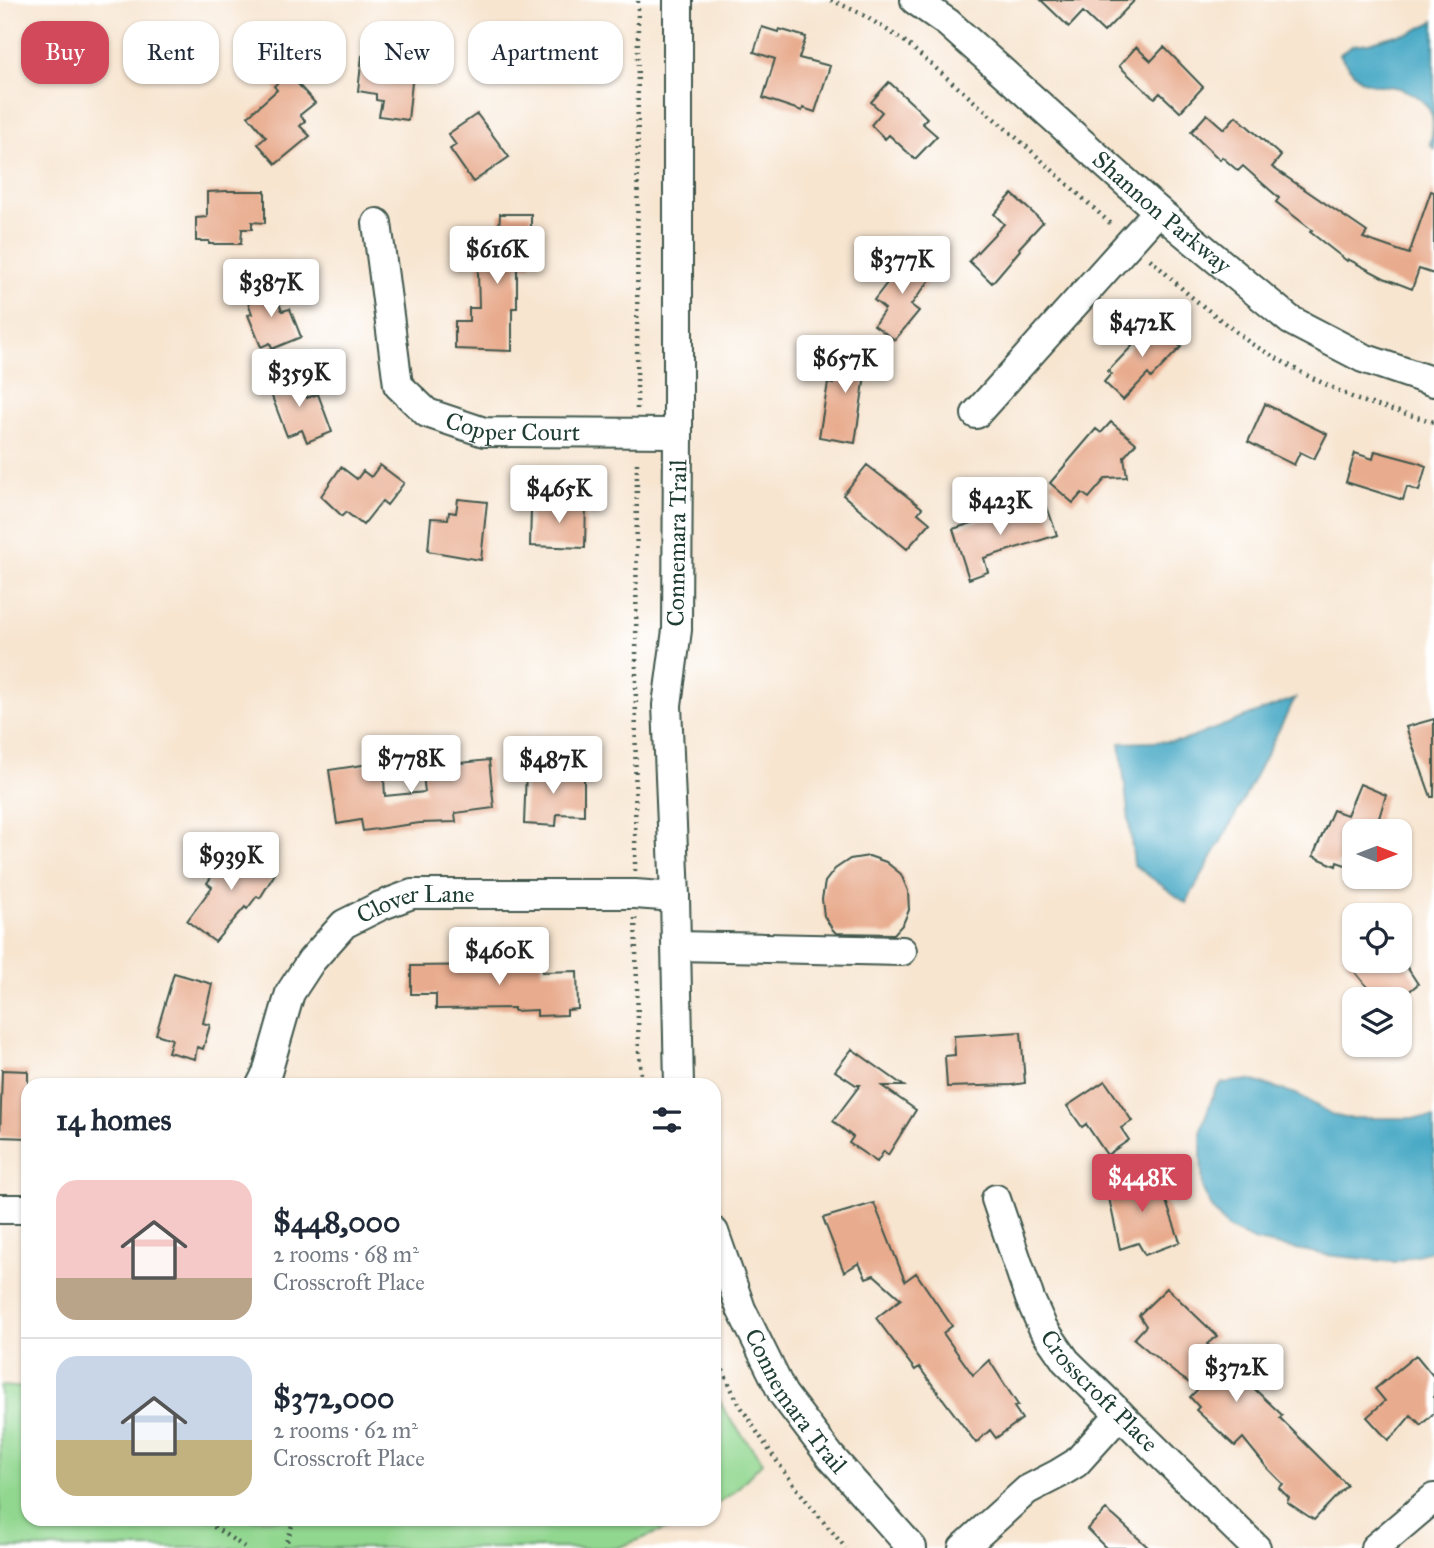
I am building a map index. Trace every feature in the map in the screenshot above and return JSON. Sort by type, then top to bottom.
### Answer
[{"type":"street","name":"Connemara Trail","points":[[678,0],[677,630],[667,705],[676,897],[679,1078]]},
{"type":"street","name":"Shannon Parkway","points":[[915,0],[948,23],[1158,211],[1290,320],[1363,358],[1434,382]]},
{"type":"street","points":[[976,414],[1158,211]]},
{"type":"street","name":"Copper Court","points":[[377,223],[398,385],[427,412],[484,432],[678,433]]},
{"type":"street","name":"Clover Lane","points":[[264,1078],[290,993],[311,961],[344,924],[380,906],[412,894],[635,894],[676,897]]},
{"type":"street","points":[[677,946],[902,951]]},
{"type":"street","name":"Crosscroft Place","points":[[996,1199],[1030,1299],[1043,1328],[1066,1361],[1256,1548]]},
{"type":"street","points":[[0,1209],[21,1209]]},
{"type":"street","name":"Connemara Trail","points":[[721,1251],[741,1309],[783,1394],[832,1459],[912,1548]]},
{"type":"street","points":[[963,1548],[1027,1490],[1076,1463],[1121,1414]]},
{"type":"street","points":[[1375,1548],[1434,1498]]},
{"type":"path","points":[[638,0],[635,894],[641,1078]]},
{"type":"path","points":[[721,1365],[739,1402],[765,1443],[823,1522],[846,1548]]},
{"type":"path","points":[[213,1526],[246,1548]]},
{"type":"path","points":[[285,1548],[292,1526]]},
{"type":"green space","points":[[0,1386],[21,1388],[21,1526],[675,1526],[617,1548],[0,1548]]},
{"type":"green space","points":[[721,1403],[763,1462],[734,1492],[721,1501]]},
{"type":"water","points":[[1434,21],[1434,149],[1430,144],[1432,116],[1422,101],[1399,88],[1361,80],[1340,54],[1353,45],[1411,33]]},
{"type":"water","points":[[1295,698],[1233,820],[1186,903],[1134,865],[1120,743],[1183,741]]},
{"type":"water","points":[[1250,1080],[1296,1094],[1333,1115],[1345,1118],[1434,1118],[1434,1250],[1394,1262],[1326,1255],[1256,1241],[1229,1229],[1215,1213],[1203,1190],[1201,1129],[1215,1090],[1222,1083]]},
{"type":"building","points":[[1041,0],[1135,0],[1104,32],[1083,12],[1069,27]]},
{"type":"building","points":[[762,27],[806,37],[799,58],[830,66],[815,112],[803,108],[802,111],[763,98],[775,59],[754,52]]},
{"type":"building","points":[[1136,47],[1151,61],[1164,47],[1203,87],[1180,112],[1160,93],[1155,98],[1148,93],[1119,66]]},
{"type":"building","points":[[360,74],[360,84],[412,84],[408,120],[379,116],[382,101],[376,100],[376,94],[358,91]]},
{"type":"building","points":[[889,82],[927,118],[922,123],[937,136],[915,159],[889,135],[885,139],[871,125],[882,112],[871,102]]},
{"type":"building","points":[[298,84],[315,103],[300,115],[305,121],[300,126],[310,136],[276,164],[258,144],[266,137],[248,116],[277,90],[274,86]]},
{"type":"building","points":[[477,114],[509,157],[473,182],[450,149],[456,145],[448,134]]},
{"type":"building","points":[[1207,114],[1224,129],[1236,116],[1281,156],[1272,167],[1367,232],[1363,238],[1409,254],[1431,191],[1434,192],[1434,274],[1419,269],[1412,289],[1348,259],[1347,261],[1276,202],[1279,198],[1243,166],[1238,171],[1222,157],[1220,160],[1191,132]]},
{"type":"building","points":[[265,191],[265,223],[252,222],[252,229],[242,229],[241,244],[209,244],[209,241],[196,241],[196,218],[207,217],[207,192]]},
{"type":"building","points":[[1012,194],[1043,222],[992,283],[969,261],[1004,224],[994,214]]},
{"type":"building","points":[[500,214],[531,214],[531,266],[517,265],[517,308],[512,308],[512,351],[455,349],[455,321],[469,321],[469,308],[479,308],[477,237],[489,237],[489,230],[499,231]]},
{"type":"building","points":[[910,253],[935,273],[911,305],[919,311],[895,340],[874,325],[885,309],[874,300]]},
{"type":"building","points":[[272,286],[282,311],[290,309],[301,337],[272,349],[270,343],[261,347],[248,315],[252,314],[246,296]]},
{"type":"building","points":[[1150,318],[1181,347],[1151,378],[1148,374],[1123,400],[1104,382],[1111,374],[1108,371],[1135,343],[1130,338]]},
{"type":"building","points":[[839,343],[869,348],[855,443],[819,437],[828,383],[833,384]]},
{"type":"building","points":[[299,374],[307,398],[318,394],[332,432],[307,442],[302,430],[287,436],[268,386]]},
{"type":"building","points":[[1265,404],[1327,434],[1314,459],[1300,452],[1294,465],[1248,442]]},
{"type":"building","points":[[1111,422],[1136,443],[1124,457],[1127,477],[1106,478],[1089,498],[1082,493],[1073,503],[1050,483],[1096,429],[1101,433]]},
{"type":"building","points":[[1375,451],[1426,466],[1419,491],[1407,487],[1403,500],[1346,482],[1355,453],[1373,459]]},
{"type":"building","points":[[380,465],[404,483],[387,505],[382,501],[363,525],[346,512],[342,516],[321,496],[341,467],[357,479],[363,471],[371,477]]},
{"type":"building","points":[[867,465],[922,508],[918,513],[930,523],[907,549],[843,495]]},
{"type":"building","points":[[458,499],[487,502],[481,560],[428,551],[431,518],[448,519],[449,512],[456,513]]},
{"type":"building","points":[[586,500],[585,548],[530,546],[531,510],[545,510],[545,503]]},
{"type":"building","points":[[1047,507],[1057,535],[984,558],[988,572],[969,579],[953,529],[997,515],[999,522]]},
{"type":"building","points":[[1434,719],[1434,797],[1431,797],[1406,727]]},
{"type":"building","points":[[489,760],[494,808],[455,813],[456,822],[420,823],[363,831],[361,820],[337,824],[329,770],[383,762],[385,796],[425,792],[422,767]]},
{"type":"building","points":[[526,771],[584,772],[584,815],[557,814],[556,826],[524,824]]},
{"type":"building","points":[[1360,784],[1386,795],[1379,819],[1342,819],[1342,864],[1337,862],[1336,866],[1313,856],[1333,810],[1347,815]]},
{"type":"building","points":[[236,843],[276,872],[260,898],[257,896],[247,909],[245,907],[215,942],[187,921],[212,887],[207,883]]},
{"type":"building","points":[[869,856],[886,862],[901,874],[908,891],[909,910],[903,924],[894,934],[836,933],[824,916],[822,899],[825,882],[835,869],[850,859]]},
{"type":"building","points":[[542,961],[542,972],[577,971],[578,1009],[567,1010],[567,1015],[537,1016],[537,1010],[514,1011],[514,1008],[436,1009],[436,994],[411,994],[411,966],[502,965]]},
{"type":"building","points":[[174,973],[212,984],[203,1023],[210,1025],[203,1049],[197,1047],[195,1059],[168,1052],[172,1039],[156,1034]]},
{"type":"building","points":[[1356,973],[1411,973],[1418,984],[1412,989],[1367,987]]},
{"type":"building","points":[[1021,1032],[1025,1083],[947,1087],[945,1056],[955,1055],[954,1036]]},
{"type":"building","points":[[852,1049],[904,1086],[882,1086],[916,1110],[888,1155],[884,1151],[877,1162],[849,1143],[853,1137],[833,1121],[860,1085],[835,1071]]},
{"type":"building","points":[[2,1070],[28,1071],[28,1078],[21,1078],[21,1138],[0,1137]]},
{"type":"building","points":[[1105,1081],[1132,1121],[1121,1128],[1129,1140],[1107,1155],[1086,1124],[1082,1127],[1067,1106]]},
{"type":"building","points":[[1137,1173],[1140,1180],[1157,1175],[1180,1242],[1145,1255],[1138,1243],[1120,1249],[1106,1184]]},
{"type":"building","points":[[874,1203],[905,1281],[916,1273],[952,1326],[943,1333],[973,1375],[989,1360],[1018,1405],[1014,1407],[1022,1419],[996,1438],[990,1430],[976,1443],[919,1367],[915,1370],[876,1318],[901,1299],[874,1275],[866,1278],[859,1263],[844,1272],[823,1218]]},
{"type":"building","points":[[1167,1288],[1217,1336],[1207,1344],[1282,1415],[1280,1418],[1347,1485],[1314,1520],[1287,1502],[1289,1498],[1279,1488],[1283,1484],[1243,1438],[1235,1446],[1196,1410],[1199,1407],[1190,1397],[1198,1389],[1134,1339],[1146,1326],[1139,1315]]},
{"type":"building","points":[[1416,1355],[1434,1377],[1434,1413],[1421,1425],[1411,1415],[1388,1440],[1367,1417],[1385,1401],[1375,1389]]},
{"type":"building","points":[[1106,1510],[1149,1548],[1106,1548],[1087,1529]]}]
